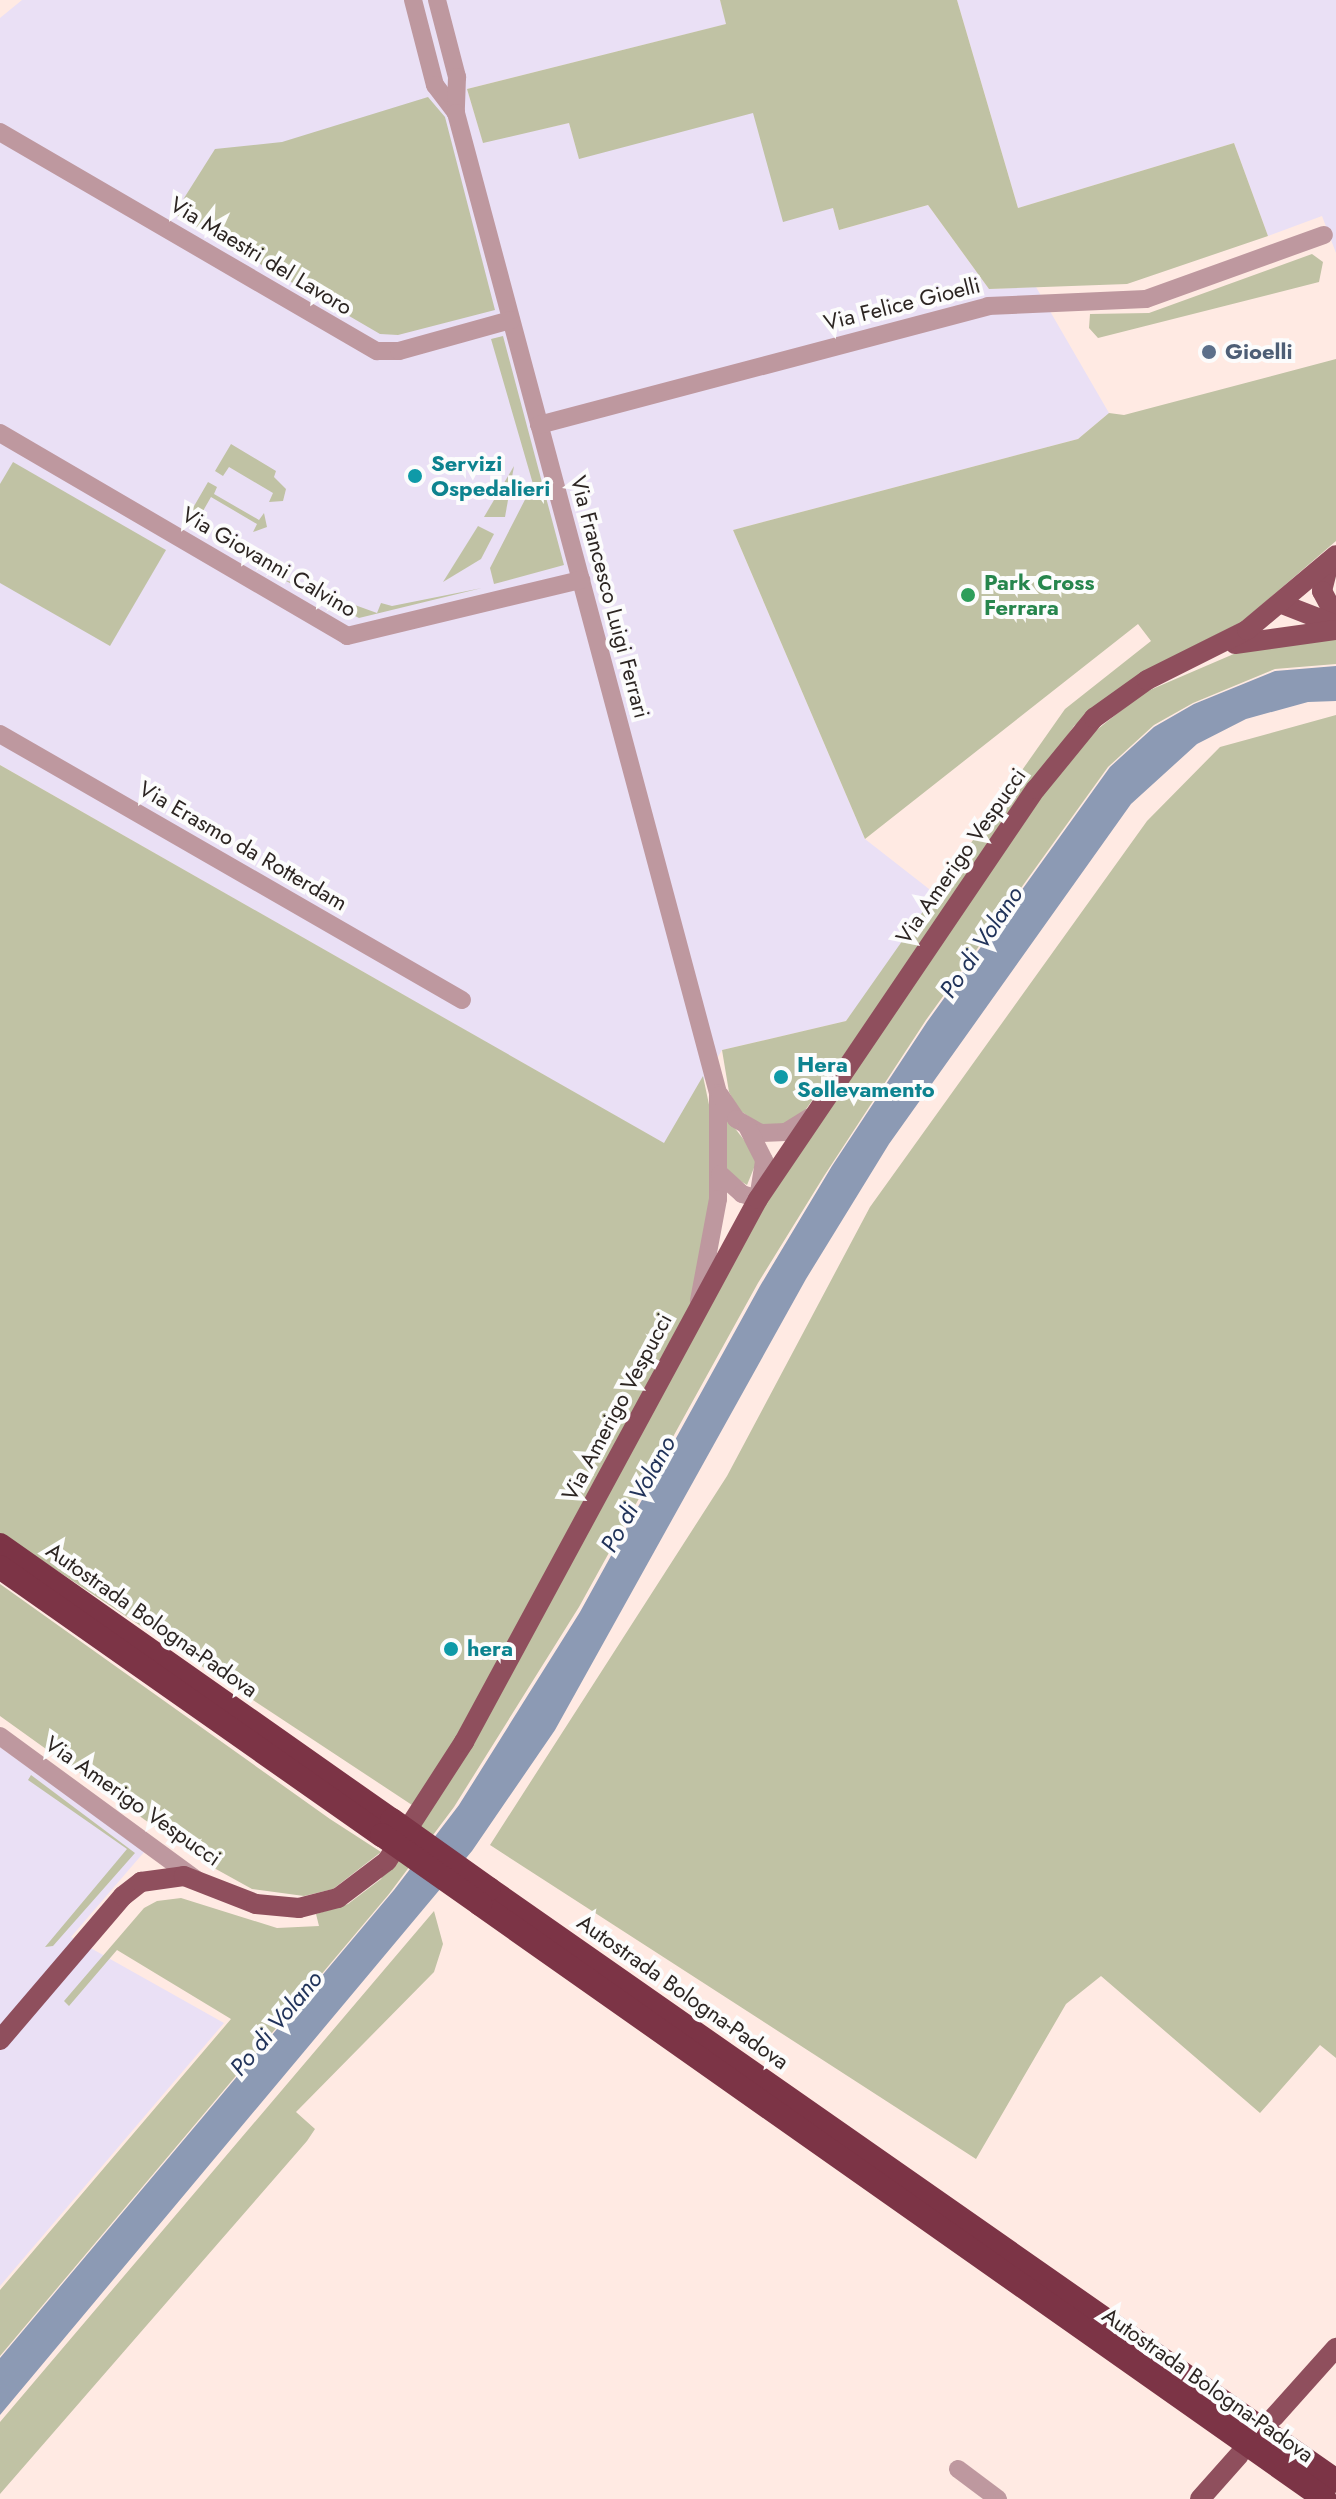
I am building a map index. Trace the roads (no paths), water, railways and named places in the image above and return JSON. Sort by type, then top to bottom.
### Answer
[{"type":"highway","name":"Autostrada Bologna-Padova","points":[[0,1545],[387,1828],[1325,2499]]},
{"type":"highway","name":"Autostrada Bologna-Padova","points":[[0,1567],[387,1828]]},
{"type":"highway","name":"Autostrada Bologna-Padova","points":[[485,1897],[1336,2481]]},
{"type":"main road","points":[[1201,655],[1282,604],[1334,557]]},
{"type":"main road","points":[[1334,557],[1322,591],[1336,617]]},
{"type":"main road","points":[[1282,604],[1336,628]]},
{"type":"main road","points":[[1201,655],[1240,642],[1336,628]]},
{"type":"main road","name":"Via Amerigo Vespucci","points":[[199,1881],[256,1904],[299,1908],[338,1898],[387,1861],[464,1742],[697,1308],[758,1199],[810,1117],[1062,753],[1121,697],[1201,655]]},
{"type":"main road","points":[[0,2040],[132,1888],[170,1875],[199,1881]]},
{"type":"main road","points":[[1274,2417],[1336,2348]]},
{"type":"main road","points":[[1200,2499],[1239,2455]]},
{"type":"street","name":"Via Francesco Luigi Ferrari","points":[[413,0],[435,85],[456,113]]},
{"type":"street","name":"Via Francesco Luigi Ferrari","points":[[437,0],[457,77],[456,113],[718,1093],[720,1174],[697,1308]]},
{"type":"street","name":"Via Maestri del Lavoro","points":[[0,132],[377,351],[399,351],[511,320]]},
{"type":"street","name":"Via Felice Gioelli","points":[[539,425],[988,306],[1146,299],[1324,235]]},
{"type":"street","name":"Via Giovanni Calvino","points":[[0,433],[347,636],[581,580]]},
{"type":"street","name":"Via Erasmo da Rotterdam","points":[[0,734],[462,1000]]},
{"type":"street","name":"Via Francesco Luigi Ferrari","points":[[718,1093],[747,1127],[764,1160],[758,1199]]},
{"type":"street","points":[[747,1127],[786,1132],[810,1117]]},
{"type":"street","points":[[720,1174],[742,1194],[758,1199]]},
{"type":"street","name":"Via Amerigo Vespucci","points":[[0,1736],[199,1881]]},
{"type":"street","points":[[958,2469],[998,2499]]},
{"type":"water","name":"Po di Volano","points":[[1336,666],[1336,701],[1308,702],[1246,719],[1197,744],[1131,804],[889,1144],[806,1279],[555,1730],[472,1851],[0,2415],[0,2358],[394,1890],[459,1805],[580,1612],[760,1286],[832,1166],[927,1022],[1110,767],[1154,727],[1194,704],[1275,671]]},
{"type":"place","name":"Gioelli","points":[[1209,352]]},
{"type":"place","name":"Servizi Ospedalieri","points":[[415,476]]},
{"type":"place","name":"Park Cross Ferrara","points":[[968,595]]},
{"type":"place","name":"Hera Sollevamento","points":[[781,1077]]},
{"type":"place","name":"hera","points":[[451,1649]]}]
